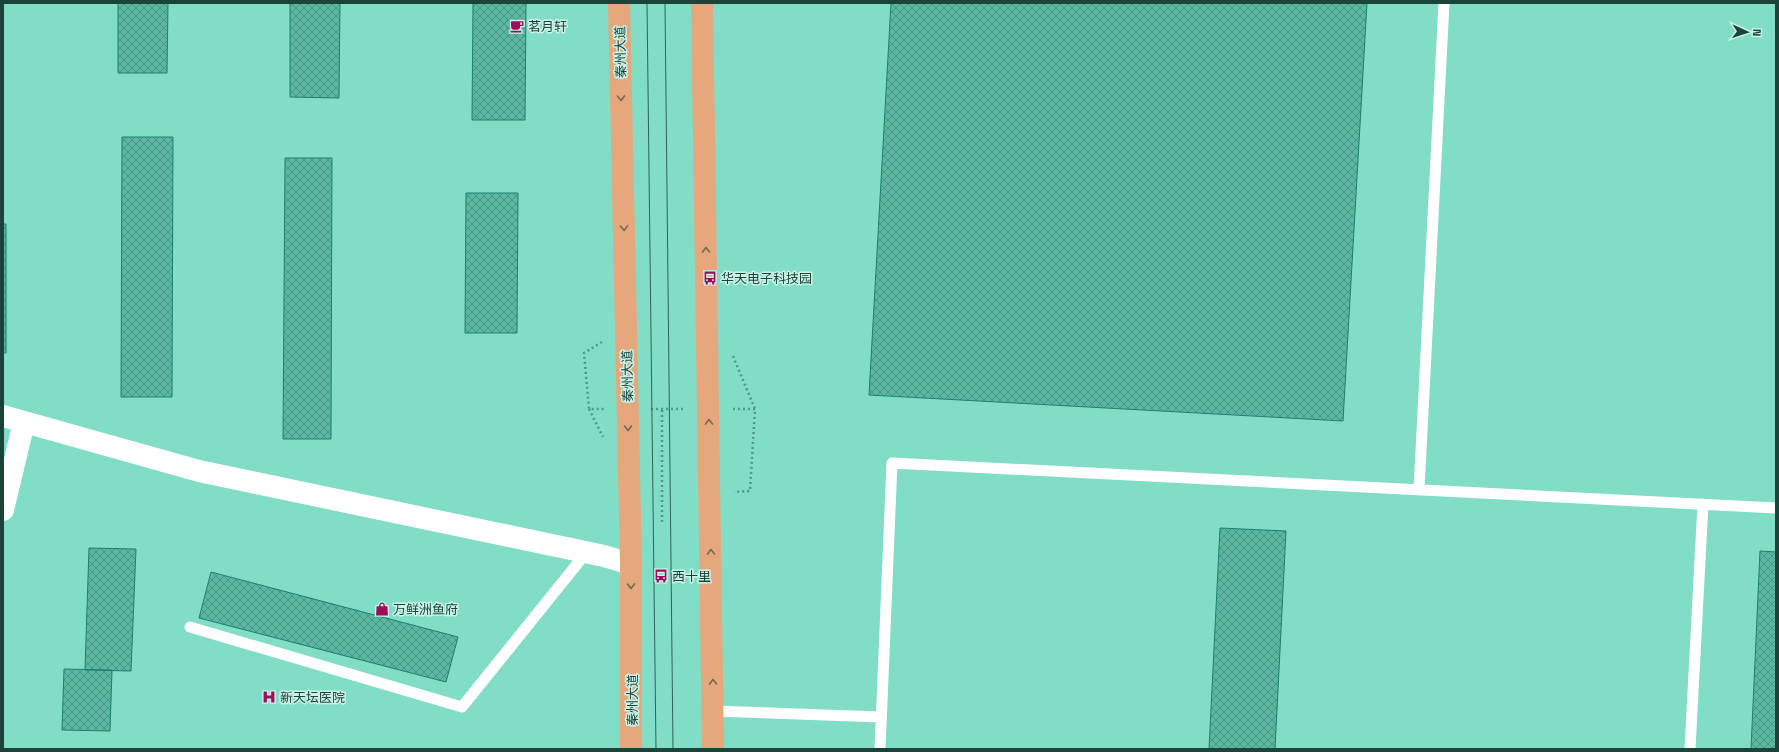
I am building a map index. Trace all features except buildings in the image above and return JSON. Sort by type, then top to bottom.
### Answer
[{"type":"highway","name":"秦州大道","points":[[619,3],[631,564],[631,749]]},
{"type":"highway","points":[[702,3],[714,711],[713,749]]},
{"type":"street","points":[[3,416],[199,471],[586,553],[631,564]]},
{"type":"street","points":[[3,510],[6,484],[24,422]]},
{"type":"lane","points":[[1419,490],[1444,3]]},
{"type":"lane","points":[[880,749],[892,463],[1776,508]]},
{"type":"lane","points":[[1690,749],[1702,504]]},
{"type":"lane","points":[[190,628],[462,707],[586,553]]},
{"type":"lane","points":[[714,711],[881,717]]},
{"type":"path","points":[[584,353],[589,409],[611,409]]},
{"type":"path","points":[[647,409],[685,409]]},
{"type":"path","points":[[662,409],[662,522]]},
{"type":"path","points":[[732,409],[755,409],[750,491]]},
{"type":"tram line","points":[[647,3],[656,749]]},
{"type":"tram line","points":[[665,3],[673,749]]},
{"type":"place","name":"茗月轩","points":[[517,26]]},
{"type":"place","name":"华天电子科技园","points":[[710,278]]},
{"type":"place","name":"西十里","points":[[661,576]]},
{"type":"place","name":"万鲜洲鱼府","points":[[382,609]]},
{"type":"place","name":"新天坛医院","points":[[269,697]]}]
